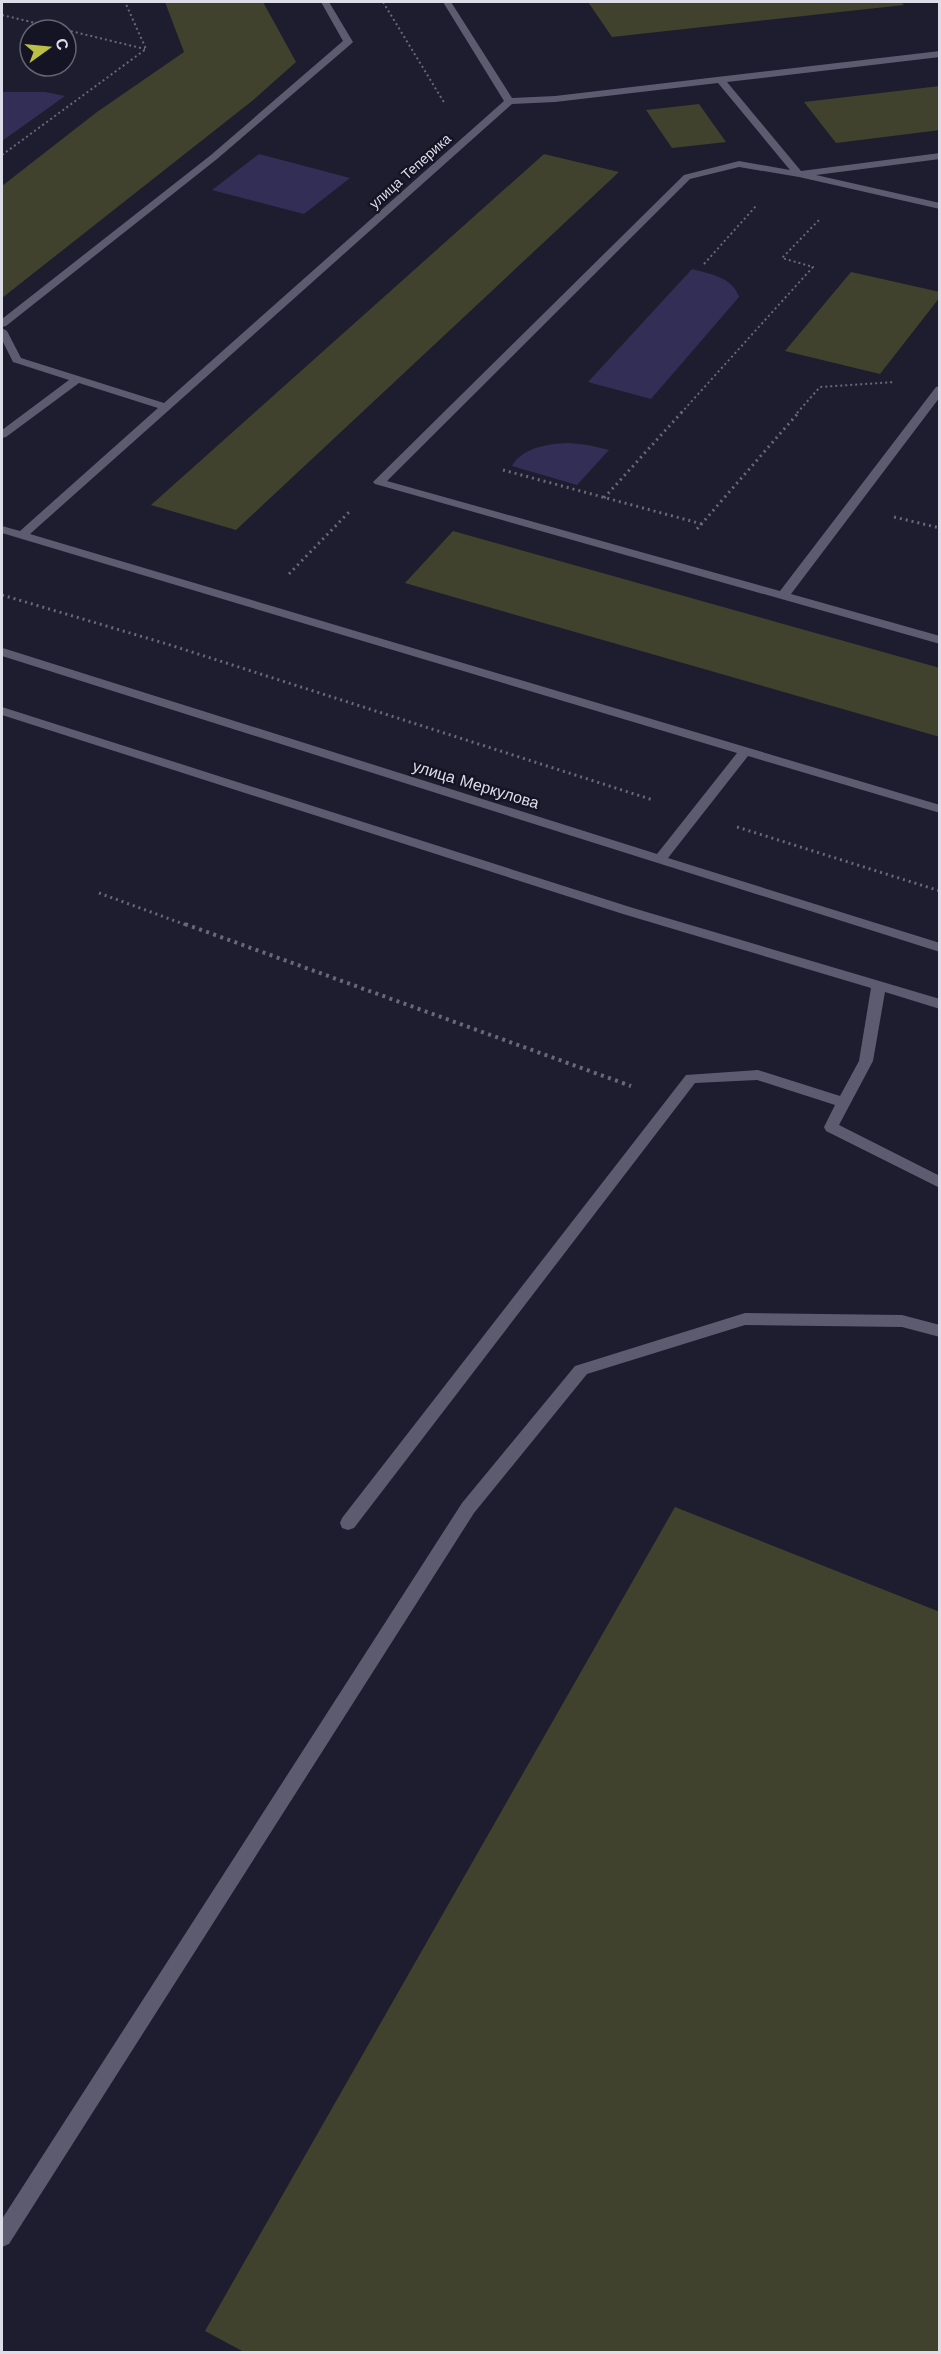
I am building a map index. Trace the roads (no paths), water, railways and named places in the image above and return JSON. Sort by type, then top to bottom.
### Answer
[{"type":"street","points":[[2,324],[214,157],[348,42],[325,2]]},
{"type":"street","points":[[447,2],[509,100],[555,99],[939,54]]},
{"type":"street","points":[[721,80],[799,174]]},
{"type":"street","name":"улица Теперика","points":[[22,535],[509,100]]},
{"type":"street","points":[[799,174],[939,156]]},
{"type":"street","points":[[939,206],[799,174],[740,164],[687,177],[379,482],[939,640]]},
{"type":"street","points":[[2,330],[18,360],[166,407]]},
{"type":"street","points":[[2,435],[76,379]]},
{"type":"street","points":[[783,596],[939,389]]},
{"type":"street","points":[[2,529],[939,809]]},
{"type":"street","name":"улица Меркулова","points":[[2,652],[939,948]]},
{"type":"street","points":[[2,711],[628,911],[939,1004]]},
{"type":"street","points":[[660,859],[744,750]]},
{"type":"street","points":[[879,985],[866,1061],[831,1127],[939,1183]]},
{"type":"street","points":[[348,1523],[691,1078],[758,1075],[845,1103]]},
{"type":"street","points":[[2,2237],[468,1508],[581,1370],[745,1319],[902,1321],[939,1332]]}]
